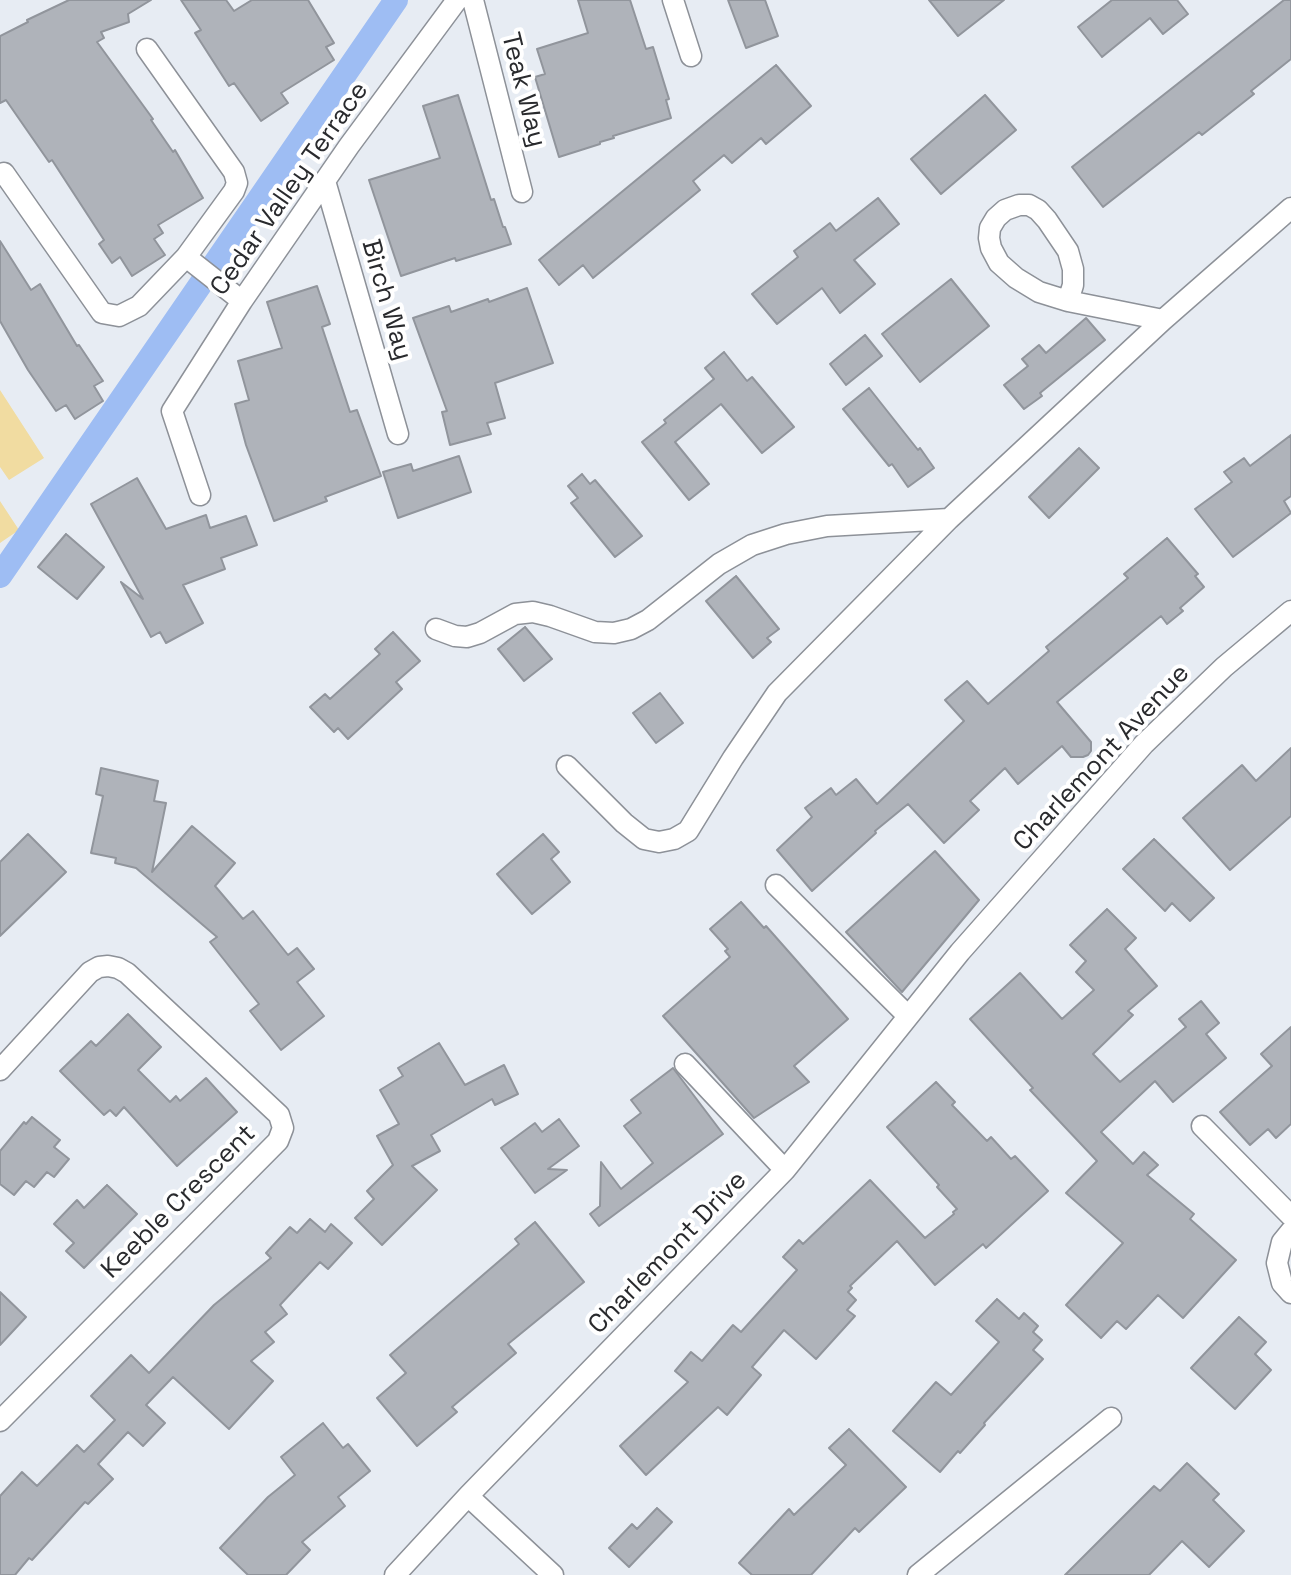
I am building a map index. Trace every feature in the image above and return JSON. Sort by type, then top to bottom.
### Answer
[{"type":"street","name":"Cedar Valley Terrace","points":[[200,495],[172,411],[242,301],[325,181],[457,0]]},
{"type":"street","name":"Teak Way","points":[[473,0],[522,192]]},
{"type":"street","points":[[673,0],[691,56]]},
{"type":"street","points":[[4,173],[102,313],[119,316],[139,306],[186,257],[237,183],[234,172],[147,49]]},
{"type":"street","name":"Birch Way","points":[[325,181],[398,434]]},
{"type":"street","points":[[1068,301],[1073,285],[1073,269],[1068,251],[1047,220],[1029,205],[1005,210],[990,228],[989,238],[999,263],[1016,278],[1039,292],[1068,301],[1163,320]]},
{"type":"street","points":[[567,766],[644,839],[659,842],[674,839],[688,831],[777,693],[949,519],[1163,320],[1291,208]]},
{"type":"street","points":[[186,257],[242,301]]},
{"type":"street","points":[[436,629],[467,637],[515,614],[533,612],[595,632],[614,633],[648,620],[719,564],[752,545],[827,526],[949,519]]},
{"type":"street","name":"Charlemont Avenue","points":[[960,952],[1144,744],[1224,667],[1291,611]]},
{"type":"street","points":[[776,885],[908,1016]]},
{"type":"street","name":"Charlemont Drive","points":[[395,1575],[785,1170],[960,952]]},
{"type":"street","name":"Keeble Crescent","points":[[0,1070],[90,972],[99,967],[118,968],[279,1115],[283,1128],[278,1141],[0,1421]]},
{"type":"street","points":[[685,1064],[785,1170]]},
{"type":"street","points":[[1202,1126],[1291,1216]]},
{"type":"street","points":[[1291,1231],[1282,1242],[1277,1263],[1282,1283],[1291,1293]]},
{"type":"street","points":[[918,1575],[1111,1418]]},
{"type":"street","points":[[468,1496],[553,1575]]},
{"type":"shaded area","points":[[0,390],[44,458],[9,480],[0,467]]},
{"type":"shaded area","points":[[0,501],[19,530],[0,543]]},
{"type":"building","points":[[69,0],[151,0],[128,14],[129,22],[101,32],[104,38],[97,42],[173,152],[175,150],[203,198],[158,225],[163,233],[154,239],[165,255],[132,276],[120,257],[112,263],[99,244],[104,240],[52,160],[49,162],[6,100],[0,103],[0,36]]},
{"type":"building","points":[[181,0],[226,0],[234,11],[252,0],[308,0],[334,43],[326,47],[334,60],[281,93],[288,103],[261,121],[234,83],[229,86],[195,33],[201,30]]},
{"type":"building","points":[[578,0],[630,0],[646,49],[653,47],[669,99],[666,100],[671,118],[559,157],[535,77],[545,74],[537,49],[588,33]]},
{"type":"building","points":[[728,0],[765,0],[778,36],[746,48]]},
{"type":"building","points":[[929,0],[1004,0],[958,36]]},
{"type":"building","points":[[1112,0],[1177,0],[1188,14],[1163,34],[1150,18],[1102,57],[1078,27]]},
{"type":"building","points":[[1284,0],[1291,0],[1291,59],[1251,91],[1254,94],[1202,135],[1199,132],[1103,207],[1072,167]]},
{"type":"building","points":[[776,65],[811,106],[766,144],[761,138],[732,163],[724,155],[693,181],[700,190],[593,278],[583,265],[559,285],[539,260]]},
{"type":"building","points":[[458,95],[491,200],[494,199],[511,244],[401,276],[369,180],[440,158],[423,106]]},
{"type":"building","points":[[985,95],[1016,130],[941,194],[911,159]]},
{"type":"building","points":[[878,198],[899,224],[854,260],[875,284],[840,313],[822,288],[777,324],[752,294],[798,257],[794,251],[830,223],[836,231]]},
{"type":"building","points":[[0,241],[31,290],[40,284],[77,346],[103,381],[94,386],[103,401],[75,419],[66,405],[56,411],[0,321]]},
{"type":"building","points":[[951,279],[989,326],[920,382],[882,334]]},
{"type":"building","points":[[317,286],[330,324],[322,327],[350,412],[357,410],[381,476],[274,521],[246,445],[235,404],[249,400],[238,361],[282,348],[267,302]]},
{"type":"building","points":[[527,288],[553,363],[495,383],[505,418],[487,423],[491,434],[450,445],[442,412],[447,411],[413,318],[449,306],[451,312],[488,299],[489,302]]},
{"type":"building","points":[[1086,318],[1105,340],[1024,409],[1004,385],[1028,366],[1022,359],[1039,345],[1046,353]]},
{"type":"building","points":[[865,335],[882,356],[846,385],[830,364]]},
{"type":"building","points":[[724,352],[747,381],[752,377],[794,427],[762,453],[721,404],[675,442],[709,484],[689,500],[642,442],[714,379],[705,368]]},
{"type":"building","points":[[869,388],[934,468],[908,487],[892,464],[889,466],[843,409]]},
{"type":"building","points":[[1291,435],[1291,496],[1284,501],[1291,513],[1233,557],[1195,509],[1232,482],[1224,472],[1244,458],[1250,466]]},
{"type":"building","points":[[1079,448],[1099,468],[1049,518],[1029,497]]},
{"type":"building","points":[[459,456],[471,492],[398,518],[383,472],[411,464],[413,471]]},
{"type":"building","points":[[582,474],[590,484],[595,480],[642,536],[615,557],[571,503],[578,498],[568,486]]},
{"type":"building","points":[[137,478],[166,529],[206,515],[210,528],[246,516],[257,545],[221,558],[225,569],[183,585],[203,623],[166,643],[160,632],[151,637],[121,582],[143,599],[91,504]]},
{"type":"building","points":[[66,534],[104,567],[77,599],[38,567]]},
{"type":"building","points":[[1167,538],[1198,574],[1195,576],[1204,587],[1167,624],[1161,616],[1057,702],[1091,742],[1088,755],[1071,757],[1062,746],[1018,784],[1005,768],[970,801],[979,810],[944,843],[908,804],[812,891],[777,850],[812,817],[805,808],[831,788],[836,795],[856,779],[877,804],[964,721],[945,700],[967,681],[988,704],[1049,651],[1046,647],[1128,578],[1124,574]]},
{"type":"building","points":[[736,576],[779,629],[767,638],[771,642],[753,658],[706,601]]},
{"type":"building","points":[[525,627],[552,659],[524,681],[498,649]]},
{"type":"building","points":[[393,632],[420,661],[396,682],[402,689],[348,739],[338,728],[334,732],[310,707],[325,694],[330,699],[380,654],[375,649]]},
{"type":"building","points":[[660,693],[683,723],[656,743],[633,713]]},
{"type":"building","points":[[1291,748],[1291,816],[1230,870],[1183,818],[1242,765],[1256,781]]},
{"type":"building","points":[[101,768],[158,781],[154,801],[166,803],[152,872],[192,826],[235,863],[215,886],[243,919],[253,911],[288,955],[297,948],[314,969],[297,982],[324,1016],[281,1050],[250,1011],[259,1004],[210,942],[217,937],[136,868],[115,863],[116,858],[91,853],[103,796],[96,794]]},
{"type":"building","points":[[28,834],[66,872],[0,936],[0,862]]},
{"type":"building","points":[[543,834],[559,852],[551,859],[570,882],[532,914],[497,874]]},
{"type":"building","points":[[1154,839],[1214,898],[1190,921],[1172,903],[1165,911],[1123,869]]},
{"type":"building","points":[[935,851],[979,900],[902,992],[846,932]]},
{"type":"building","points":[[741,902],[848,1019],[794,1066],[809,1082],[754,1118],[663,1016],[730,957],[725,951],[728,949],[710,929]]},
{"type":"building","points":[[1107,909],[1136,938],[1125,949],[1157,986],[1128,1011],[1133,1015],[1093,1054],[1120,1082],[1186,1027],[1179,1019],[1201,1001],[1219,1023],[1206,1034],[1226,1058],[1173,1102],[1155,1081],[1101,1132],[1133,1164],[1144,1152],[1158,1165],[1147,1175],[1194,1214],[1190,1219],[1236,1260],[1183,1318],[1158,1295],[1126,1329],[1117,1321],[1101,1338],[1066,1305],[1123,1243],[1066,1193],[1097,1161],[1030,1090],[1033,1088],[970,1019],[1020,973],[1062,1019],[1094,990],[1076,972],[1086,961],[1070,945]]},
{"type":"building","points":[[128,1014],[161,1047],[138,1070],[170,1102],[176,1096],[180,1101],[206,1078],[237,1112],[177,1166],[124,1107],[116,1116],[110,1110],[104,1115],[60,1071],[91,1041],[96,1046]]},
{"type":"building","points":[[1291,1027],[1291,1124],[1276,1138],[1268,1129],[1250,1145],[1220,1112],[1272,1066],[1261,1054]]},
{"type":"building","points":[[439,1043],[465,1085],[504,1065],[518,1094],[495,1105],[492,1099],[431,1135],[440,1151],[412,1166],[437,1190],[382,1245],[355,1218],[374,1199],[367,1191],[393,1165],[377,1136],[399,1124],[380,1090],[403,1076],[398,1068]]},
{"type":"building","points":[[673,1068],[723,1134],[599,1226],[590,1214],[600,1206],[601,1162],[621,1189],[653,1163],[624,1126],[641,1113],[631,1100]]},
{"type":"building","points":[[936,1082],[955,1102],[952,1105],[987,1141],[991,1137],[1011,1159],[1015,1156],[1048,1191],[986,1248],[983,1244],[935,1285],[897,1241],[850,1286],[852,1288],[848,1292],[856,1300],[847,1310],[855,1316],[816,1359],[784,1330],[752,1367],[761,1375],[727,1415],[718,1407],[646,1475],[620,1446],[688,1382],[675,1371],[691,1352],[702,1361],[733,1325],[741,1332],[797,1270],[783,1257],[799,1240],[803,1244],[870,1180],[925,1238],[954,1214],[957,1209],[937,1187],[939,1185],[887,1127]]},
{"type":"building","points":[[32,1117],[60,1140],[54,1147],[69,1159],[54,1177],[47,1172],[34,1187],[26,1181],[14,1195],[0,1184],[0,1151]]},
{"type":"building","points":[[559,1119],[579,1146],[548,1169],[567,1170],[535,1193],[501,1148],[535,1123],[542,1132]]},
{"type":"building","points":[[107,1185],[137,1214],[84,1268],[66,1251],[74,1243],[54,1224],[77,1200],[84,1208]]},
{"type":"building","points":[[310,1219],[325,1232],[331,1224],[352,1243],[328,1269],[320,1262],[280,1305],[287,1314],[265,1332],[274,1342],[251,1361],[273,1381],[229,1429],[173,1377],[146,1405],[165,1423],[143,1446],[128,1432],[98,1464],[113,1479],[88,1504],[85,1502],[15,1575],[0,1575],[0,1496],[22,1472],[37,1486],[77,1445],[84,1452],[115,1420],[91,1396],[131,1355],[149,1373],[214,1305],[271,1258],[266,1253],[290,1227],[297,1233]]},
{"type":"building","points":[[535,1222],[584,1282],[508,1344],[516,1353],[452,1407],[457,1412],[417,1446],[377,1398],[406,1373],[390,1355],[519,1244],[515,1239]]},
{"type":"building","points":[[0,1292],[26,1317],[0,1345]]},
{"type":"building","points":[[997,1299],[1019,1319],[1024,1313],[1038,1326],[1033,1332],[1042,1340],[1033,1350],[1043,1359],[940,1472],[893,1431],[936,1382],[951,1395],[999,1342],[976,1321]]},
{"type":"building","points":[[1239,1317],[1266,1342],[1255,1354],[1271,1370],[1235,1409],[1191,1368]]},
{"type":"building","points":[[323,1423],[343,1448],[348,1444],[370,1471],[338,1497],[345,1506],[302,1542],[310,1550],[286,1575],[248,1575],[220,1548],[268,1497],[295,1475],[281,1457]]},
{"type":"building","points":[[849,1429],[906,1487],[859,1532],[855,1528],[811,1575],[752,1575],[739,1563],[789,1509],[794,1515],[846,1465],[829,1448]]},
{"type":"building","points":[[1187,1463],[1219,1494],[1213,1500],[1244,1531],[1209,1567],[1182,1541],[1149,1575],[1065,1575],[1154,1486],[1160,1491]]},
{"type":"building","points":[[657,1508],[672,1522],[629,1567],[609,1548],[632,1524],[637,1529]]},
{"type":"waterway","points":[[0,576],[396,0]]}]
